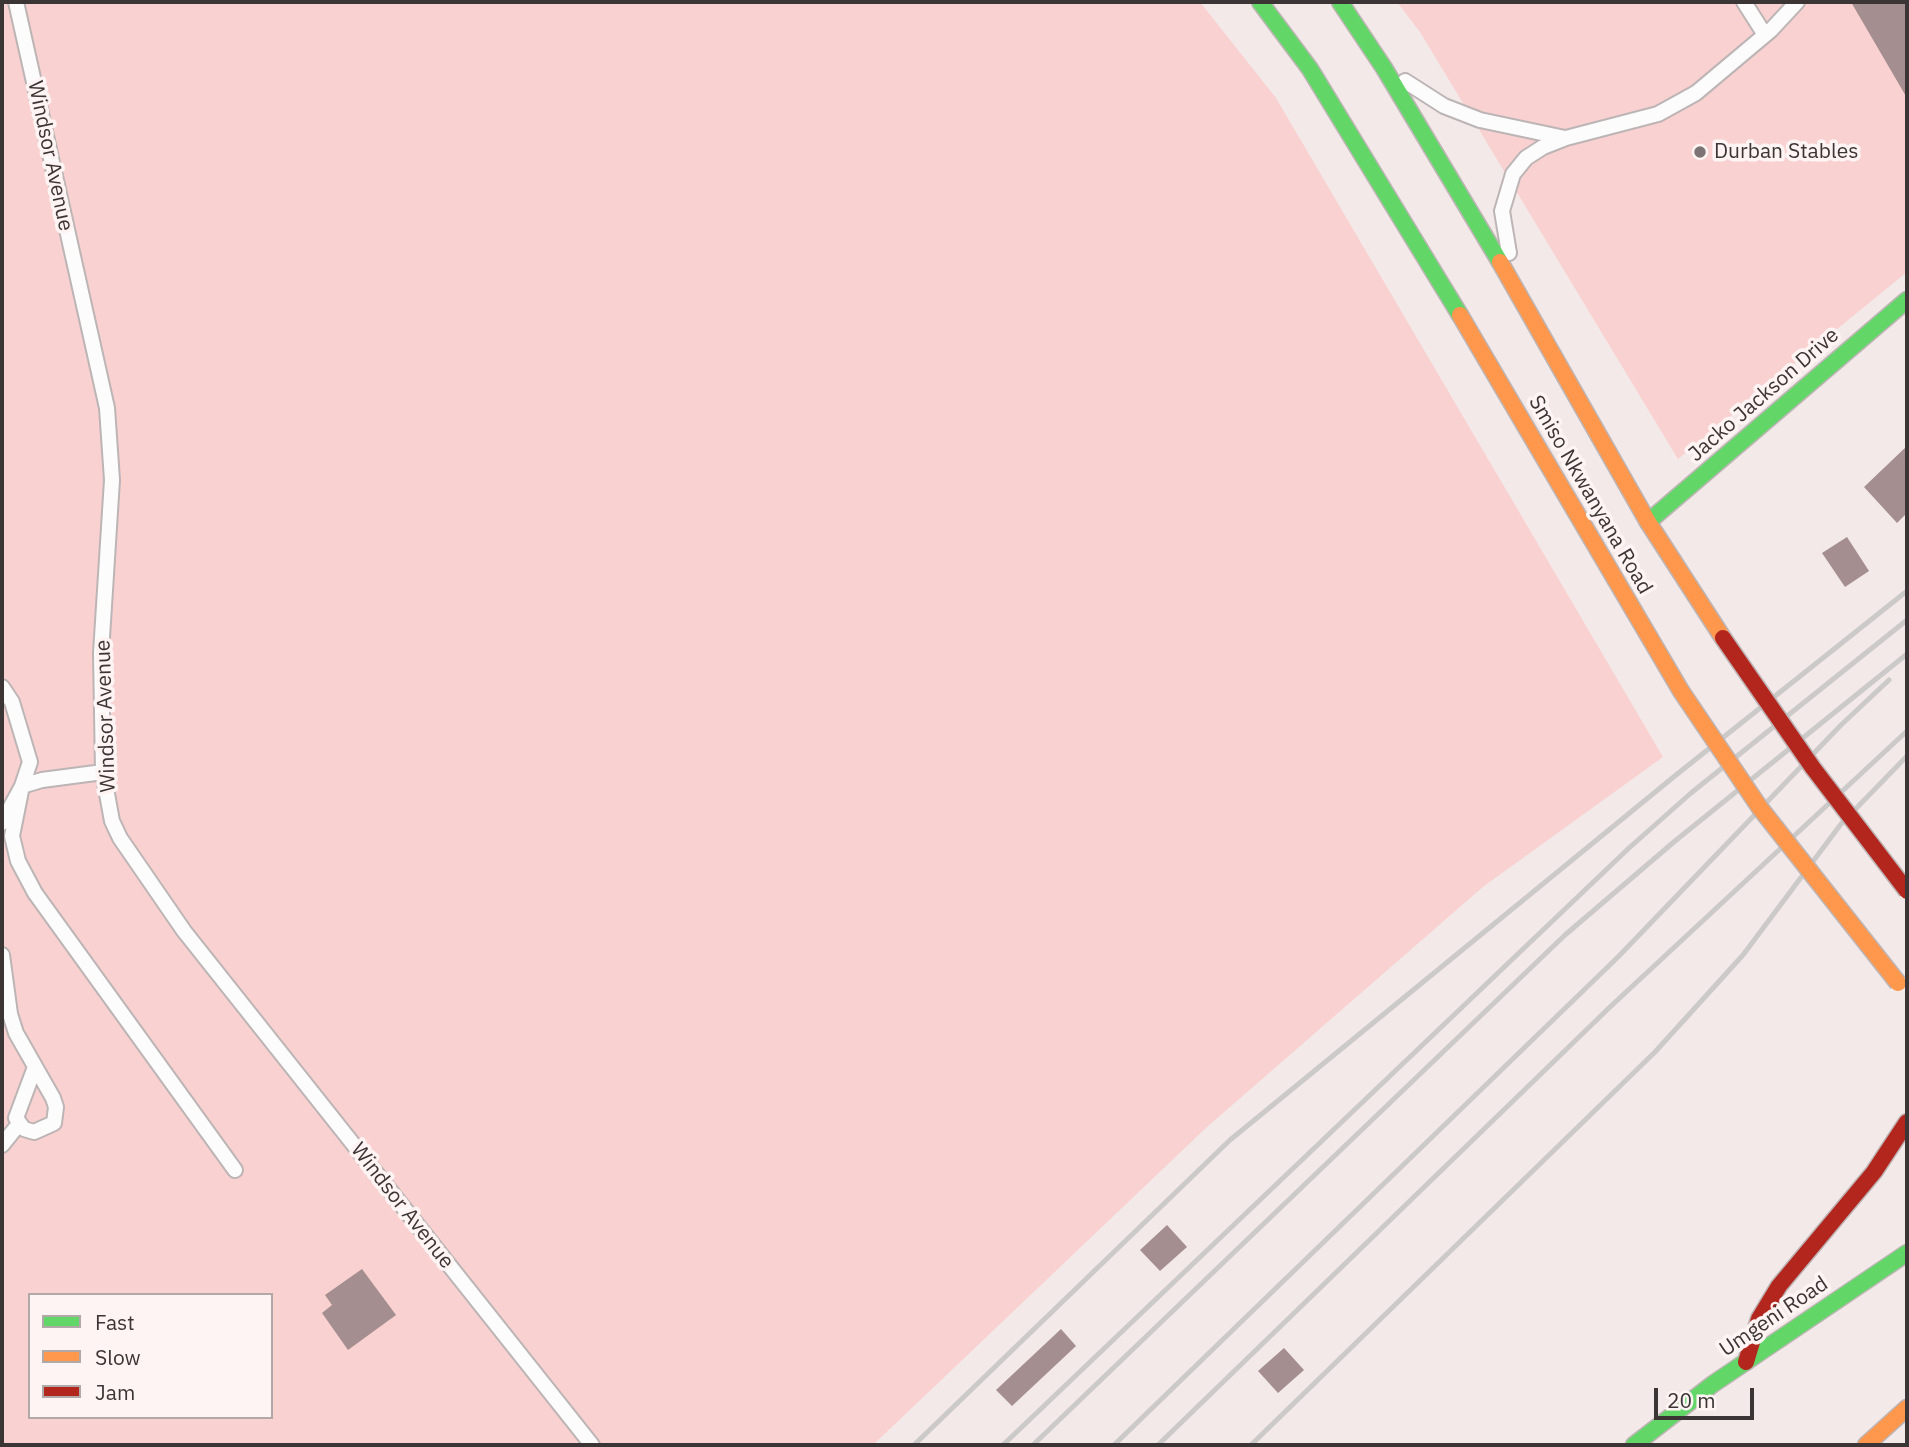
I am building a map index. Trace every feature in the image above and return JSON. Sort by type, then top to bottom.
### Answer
[{"type":"street","name":"Smiso Nkwanyana Road","points":[[1260,2],[1310,69],[1403,218],[1681,691],[1760,808],[1903,988]]},
{"type":"street","name":"Smiso Nkwanyana Road","points":[[1340,2],[1384,68],[1515,288],[1648,522],[1723,638],[1813,768],[1907,891]]},
{"type":"street","name":"Jacko Jackson Drive","points":[[1648,522],[1907,300]]},
{"type":"street","points":[[1746,1362],[1759,1319],[1779,1286],[1874,1172],[1907,1122]]},
{"type":"street","name":"Umgeni Road","points":[[1634,1445],[1746,1362],[1907,1253]]},
{"type":"street","points":[[1866,1445],[1907,1408]]},
{"type":"lane","name":"Windsor Avenue","points":[[16,2],[107,408],[112,480],[101,653],[103,772],[111,821],[184,931],[592,1445]]},
{"type":"lane","points":[[1744,2],[1765,35]]},
{"type":"lane","points":[[1515,288],[1503,211],[1506,191],[1513,174],[1526,158],[1543,147],[1566,138],[1658,114],[1696,93],[1765,35],[1797,2]]},
{"type":"lane","points":[[1384,68],[1444,106],[1480,120],[1566,138]]},
{"type":"lane","points":[[2,687],[12,702],[27,743],[30,762],[22,786],[12,836],[18,861],[29,882],[236,1170]]},
{"type":"lane","points":[[2,823],[22,786],[42,780],[103,772]]},
{"type":"lane","points":[[2,955],[10,1013],[16,1033],[53,1098],[56,1115],[54,1123],[34,1132],[19,1124]]},
{"type":"lane","points":[[2,1145],[19,1124],[18,1112],[35,1066]]},
{"type":"shaded area","points":[[2,2],[1200,2],[1276,98],[1663,757],[1484,886],[1207,1127],[873,1445],[2,1445]]},
{"type":"shaded area","name":"Durban Stables","points":[[1397,2],[1907,2],[1907,272],[1678,459],[1420,32]]},
{"type":"building","points":[[1851,2],[1907,2],[1907,98]]},
{"type":"building","points":[[1907,446],[1907,513],[1897,523],[1864,487]]},
{"type":"building","points":[[1847,537],[1869,571],[1845,587],[1822,553]]},
{"type":"building","points":[[1167,1225],[1187,1247],[1160,1271],[1140,1250]]},
{"type":"building","points":[[362,1269],[396,1315],[348,1350],[322,1313],[332,1305],[325,1295]]},
{"type":"building","points":[[1061,1329],[1076,1346],[1012,1406],[996,1390]]},
{"type":"building","points":[[1284,1348],[1304,1370],[1278,1393],[1258,1371]]},
{"type":"railway","points":[[914,1445],[1230,1140],[1676,775],[1907,591]]},
{"type":"railway","points":[[1003,1445],[1629,848],[1691,793],[1907,620]]},
{"type":"railway","points":[[1033,1445],[1565,935],[1675,841],[1907,654]]},
{"type":"railway","points":[[1114,1445],[1618,957],[1841,725],[1889,680]]},
{"type":"railway","points":[[1158,1445],[1610,1007],[1907,731]]},
{"type":"railway","points":[[1251,1445],[1655,1052],[1743,955],[1841,824],[1907,756]]},
{"type":"traffic: fast","points":[[1260,2],[1310,69],[1460,315]]},
{"type":"traffic: fast","points":[[1340,2],[1384,68],[1500,262]]},
{"type":"traffic: fast","points":[[1648,522],[1907,300]]},
{"type":"traffic: fast","points":[[1634,1445],[1713,1384],[1907,1253]]},
{"type":"traffic: slow","points":[[1500,262],[1648,522],[1723,638]]},
{"type":"traffic: slow","points":[[1460,315],[1681,691]]},
{"type":"traffic: slow","points":[[1681,691],[1760,808],[1898,983]]},
{"type":"traffic: slow","points":[[1866,1445],[1907,1408]]},
{"type":"traffic: jam","points":[[1723,638],[1813,768],[1907,891]]},
{"type":"traffic: jam","points":[[1746,1362],[1759,1319],[1779,1286],[1874,1172],[1907,1122]]},
{"type":"place","name":"Durban Stables","points":[[1700,152]]}]
